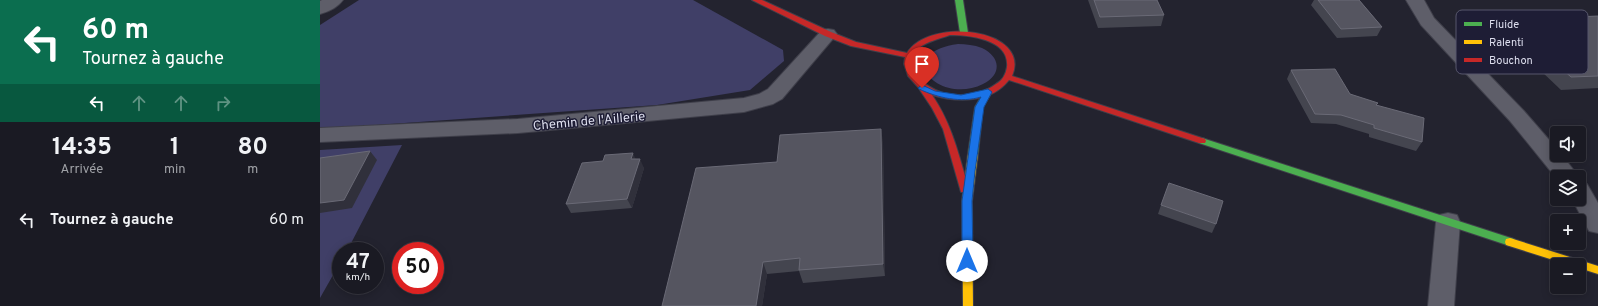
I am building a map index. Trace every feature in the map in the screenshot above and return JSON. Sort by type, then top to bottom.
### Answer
[{"type":"main road","points":[[756,0],[828,34],[854,44],[908,56]]},
{"type":"main road","points":[[959,0],[964,32]]},
{"type":"main road","points":[[922,88],[940,95],[961,97],[975,96],[988,92],[1000,85],[1008,77],[1012,66],[1010,56],[1003,47],[993,40],[964,32],[943,34],[924,41],[908,56],[907,67],[911,78],[922,88],[937,109],[944,123],[950,139],[967,201]]},
{"type":"main road","points":[[1008,77],[1598,270]]},
{"type":"main road","points":[[968,306],[967,201],[976,126],[980,107],[988,92]]},
{"type":"street","points":[[320,9],[334,0]]},
{"type":"street","points":[[1415,0],[1427,21],[1456,52]]},
{"type":"street","name":"Chemin de l'Aillerie","points":[[320,135],[518,126],[744,105],[766,100],[775,94],[828,34]]},
{"type":"street","points":[[1477,74],[1517,116],[1562,170]]},
{"type":"street","points":[[1586,203],[1598,224]]},
{"type":"street","points":[[1441,306],[1448,222]]},
{"type":"shaded area","points":[[359,0],[693,0],[783,50],[784,61],[750,90],[657,105],[320,129],[320,25]]},
{"type":"shaded area","points":[[958,44],[982,48],[993,56],[997,66],[994,76],[983,84],[967,89],[951,88],[938,84],[929,76],[925,67],[927,58],[938,49]]},
{"type":"shaded area","points":[[402,145],[352,242],[332,242],[332,277],[320,298],[320,150]]},
{"type":"building","points":[[1094,0],[1157,0],[1164,15],[1100,17]]},
{"type":"building","points":[[1318,0],[1359,0],[1382,27],[1341,29]]},
{"type":"building","points":[[1588,16],[1598,16],[1598,76],[1571,77],[1568,74],[1588,74]]},
{"type":"building","points":[[1335,69],[1350,94],[1378,103],[1376,105],[1424,118],[1422,142],[1374,128],[1374,125],[1341,115],[1315,114],[1291,70]]},
{"type":"building","points":[[881,129],[883,264],[799,270],[800,258],[763,262],[756,306],[662,306],[696,168],[777,162],[780,135]]},
{"type":"building","points":[[370,151],[344,200],[320,203],[320,158]]},
{"type":"building","points":[[633,153],[631,159],[640,159],[627,199],[566,204],[582,163],[603,161],[605,155]]},
{"type":"building","points":[[1169,183],[1223,201],[1216,224],[1161,205]]},
{"type":"traffic: fast","points":[[959,0],[964,33]]},
{"type":"traffic: fast","points":[[973,154],[979,107],[988,92]]},
{"type":"traffic: fast","points":[[1202,141],[1510,242]]},
{"type":"traffic: slow","points":[[968,306],[967,201],[973,154]]},
{"type":"traffic: slow","points":[[1510,242],[1598,270]]},
{"type":"traffic: jam","points":[[756,0],[828,34],[854,44],[909,56]]},
{"type":"traffic: jam","points":[[949,33],[965,33],[981,36],[988,38],[1001,47],[1009,56],[1011,64],[1008,76],[1001,85],[992,91],[981,95],[956,97],[944,96],[932,92],[917,82],[909,70],[908,58],[911,52],[923,42],[949,33]]},
{"type":"traffic: jam","points":[[1008,77],[1202,141]]},
{"type":"traffic: jam","points":[[922,87],[936,107],[947,129],[964,190]]},
{"type":"route","points":[[922,88],[933,93],[946,96],[961,97],[975,96],[988,92],[980,107],[970,171],[967,201],[967,261]]}]
